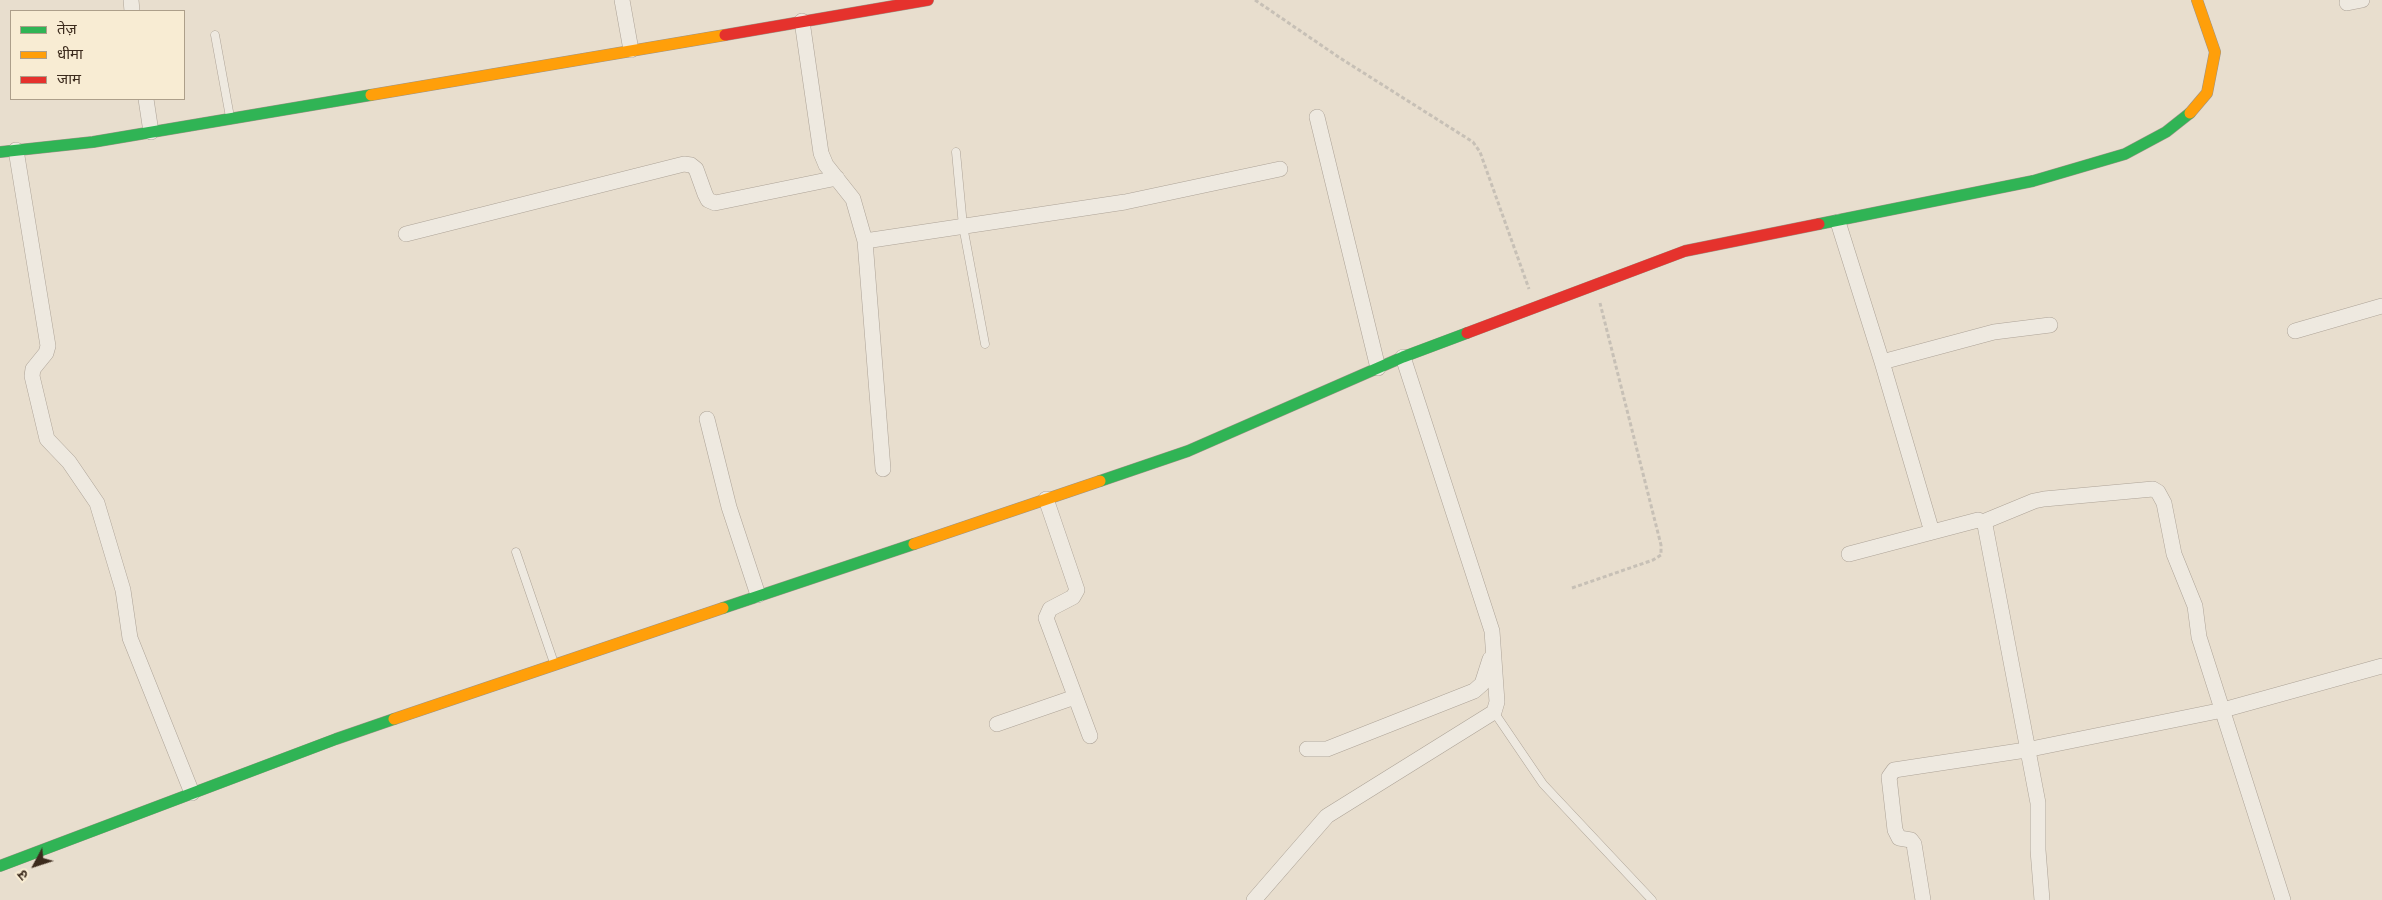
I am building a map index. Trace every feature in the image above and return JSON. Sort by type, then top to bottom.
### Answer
[{"type":"street","points":[[622,0],[631,50]]},
{"type":"street","points":[[0,152],[93,142],[928,0]]},
{"type":"street","points":[[0,866],[336,739],[1188,451],[1403,357],[1685,251],[1838,222],[2033,181],[2125,154],[2166,132],[2191,112],[2207,93],[2215,52],[2196,0]]},
{"type":"street","points":[[2347,3],[2362,0]]},
{"type":"street","points":[[802,22],[821,154],[826,165],[853,199],[865,241],[882,469]]},
{"type":"street","points":[[146,100],[151,132]]},
{"type":"street","points":[[1317,117],[1378,368]]},
{"type":"street","points":[[16,150],[48,346],[46,353],[33,369],[32,376],[47,439],[69,462],[97,503],[123,590],[130,638],[192,793]]},
{"type":"street","points":[[406,234],[684,164],[691,165],[696,169],[708,200],[715,203],[837,178]]},
{"type":"street","points":[[865,241],[1125,202],[1280,169]]},
{"type":"street","points":[[1838,222],[1932,532]]},
{"type":"street","points":[[2295,331],[2382,306]]},
{"type":"street","points":[[1882,362],[1994,332],[2050,325]]},
{"type":"street","points":[[1254,900],[1327,816],[1494,712],[1498,702],[1492,631],[1403,357]]},
{"type":"street","points":[[708,419],[729,507],[758,596]]},
{"type":"street","points":[[1849,554],[1978,520],[1983,522],[2034,501],[2153,490],[2158,492],[2164,503],[2174,554],[2195,606],[2199,637],[2284,900]]},
{"type":"street","points":[[1046,499],[1077,590],[1073,597],[1050,609],[1046,618],[1090,736]]},
{"type":"street","points":[[1983,522],[2026,750],[2038,803],[2038,850],[2042,900]]},
{"type":"street","points":[[1307,749],[1327,749],[1474,691],[1482,684],[1493,650]]},
{"type":"street","points":[[1923,900],[1914,844],[1911,840],[1899,838],[1895,830],[1889,777],[1891,772],[2026,750],[2223,710],[2382,666]]},
{"type":"street","points":[[997,724],[1075,697]]},
{"type":"lane","points":[[215,35],[230,119]]},
{"type":"lane","points":[[956,152],[963,226],[985,344]]},
{"type":"lane","points":[[516,552],[555,665]]},
{"type":"lane","points":[[1494,712],[1553,796],[1652,900]]},
{"type":"path","points":[[1255,0],[1340,58],[1473,142],[1480,152],[1535,306]]},
{"type":"path","points":[[1572,588],[1653,560],[1661,555],[1661,545],[1595,284]]},
{"type":"traffic: fast","points":[[0,152],[93,142],[371,95]]},
{"type":"traffic: fast","points":[[1819,224],[2033,181],[2125,154],[2166,132],[2190,113]]},
{"type":"traffic: fast","points":[[1100,481],[1188,451],[1403,357],[1467,333]]},
{"type":"traffic: fast","points":[[723,608],[914,544]]},
{"type":"traffic: fast","points":[[0,866],[336,739],[394,719]]},
{"type":"traffic: slow","points":[[2190,113],[2207,93],[2215,52],[2197,0]]},
{"type":"traffic: slow","points":[[371,95],[725,35]]},
{"type":"traffic: slow","points":[[914,544],[1100,481]]},
{"type":"traffic: slow","points":[[394,719],[723,608]]},
{"type":"traffic: jam","points":[[725,35],[928,0]]},
{"type":"traffic: jam","points":[[1467,333],[1685,251],[1819,224]]}]
